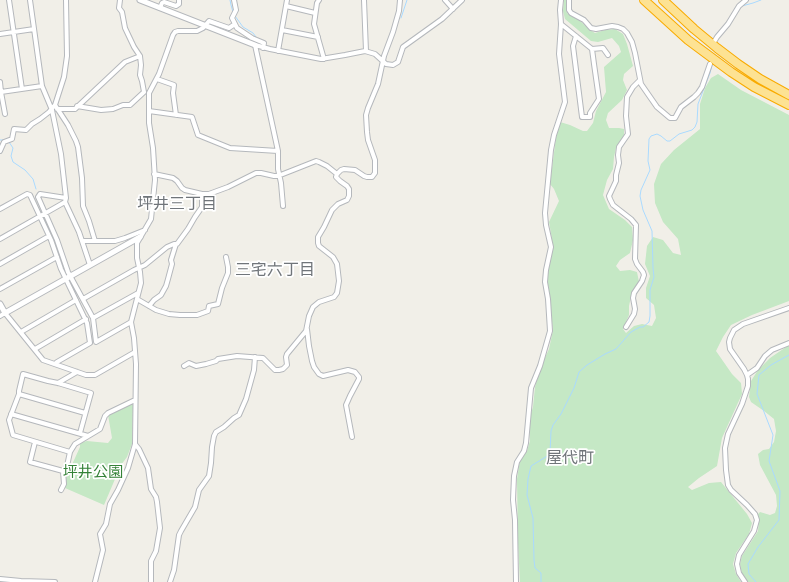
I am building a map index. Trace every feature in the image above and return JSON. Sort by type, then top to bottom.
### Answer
[{"type":"highway","points":[[644,0],[688,40],[731,72],[754,87],[789,105]]},
{"type":"highway","points":[[663,0],[738,64],[760,79],[789,95]]},
{"type":"street","points":[[9,0],[22,89]]},
{"type":"street","points":[[30,0],[42,86],[52,110],[61,154],[66,200],[90,265]]},
{"type":"street","points":[[0,151],[4,142],[12,139],[14,129],[26,130],[56,107],[64,78],[67,56],[66,0]]},
{"type":"street","points":[[95,582],[104,550],[100,534],[106,524],[110,504],[128,468],[135,444],[136,364],[131,322],[141,283],[137,258],[137,243],[151,219],[154,174],[149,111],[146,94],[140,75],[140,56],[125,28],[122,12],[119,7],[120,0]]},
{"type":"street","points":[[140,0],[255,46],[324,59],[366,51],[375,54],[383,62],[389,65],[396,63],[399,60],[404,46],[442,19],[462,0]]},
{"type":"street","points":[[160,8],[164,2],[176,6],[178,5],[179,0]]},
{"type":"street","points":[[234,0],[236,10],[232,18],[235,24],[252,38],[264,43],[263,48]]},
{"type":"street","points":[[278,51],[287,0]]},
{"type":"street","points":[[319,0],[317,3],[314,24],[324,59]]},
{"type":"street","points":[[364,0],[366,51]]},
{"type":"street","points":[[337,174],[344,169],[357,171],[368,178],[372,177],[375,173],[375,160],[368,140],[365,118],[378,84],[383,62],[399,11],[400,0]]},
{"type":"street","points":[[445,0],[453,9]]},
{"type":"street","points":[[516,582],[515,520],[513,500],[514,476],[517,462],[524,451],[526,444],[531,388],[540,366],[550,331],[545,275],[550,251],[550,243],[545,213],[551,150],[554,135],[565,102],[560,58],[562,24],[560,10],[561,0]]},
{"type":"street","points":[[569,0],[569,10],[571,13],[584,20],[591,28],[596,29],[612,26],[623,29],[627,33],[630,37],[635,53],[641,84],[657,107],[670,118],[673,119],[676,117],[681,107],[694,97],[702,87],[710,64]]},
{"type":"street","points":[[714,42],[728,24],[739,5],[746,0]]},
{"type":"street","points":[[286,6],[315,13]]},
{"type":"street","points":[[78,106],[101,110],[113,109],[126,104],[130,105],[146,94],[157,79],[174,33],[178,31],[197,31],[203,28],[209,21],[229,28],[235,24]]},
{"type":"street","points":[[562,24],[592,49],[599,99],[590,113],[590,117],[582,117],[573,46],[576,36]]},
{"type":"street","points":[[0,34],[34,29]]},
{"type":"street","points":[[282,30],[318,37]]},
{"type":"street","points":[[255,46],[278,151],[278,169],[283,206]]},
{"type":"street","points":[[592,49],[603,48],[608,55]]},
{"type":"street","points":[[712,56],[713,50]]},
{"type":"street","points":[[56,107],[75,109],[125,62],[140,56]]},
{"type":"street","points":[[157,79],[174,85],[172,93],[176,115]]},
{"type":"street","points":[[626,327],[634,314],[634,293],[644,275],[635,258],[636,224],[613,205],[609,196],[616,181],[619,164],[619,147],[628,134],[626,113],[627,97],[633,87],[640,80]]},
{"type":"street","points":[[0,82],[5,114]]},
{"type":"street","points":[[1,92],[42,86]]},
{"type":"street","points":[[56,107],[72,132],[78,147],[82,178],[83,206],[95,241]]},
{"type":"street","points":[[149,111],[192,117],[198,135],[230,148],[278,151]]},
{"type":"street","points":[[154,174],[173,178],[178,181],[185,190],[209,194],[228,187],[256,173],[280,176],[316,161],[337,174],[336,177],[348,188],[350,192],[350,196],[347,200],[338,204],[332,210],[318,237],[319,246],[332,257],[337,264],[339,281],[338,291],[334,297],[319,302],[315,305],[309,316],[306,332],[286,355],[287,365],[285,368],[276,370],[264,358],[237,356],[218,359],[216,361],[196,366],[189,363],[184,366]]},
{"type":"street","points":[[0,210],[27,194],[30,195],[56,252],[61,269],[93,318],[96,342],[131,322]]},
{"type":"street","points":[[55,364],[90,342],[86,319],[76,300],[57,240],[38,197],[40,194],[66,200]]},
{"type":"street","points":[[82,299],[148,264],[167,247],[178,244],[202,207],[202,194]]},
{"type":"street","points":[[0,239],[45,214],[66,200]]},
{"type":"street","points":[[82,241],[110,242],[120,240],[145,230]]},
{"type":"street","points":[[0,264],[49,236]]},
{"type":"street","points":[[2,314],[140,237]]},
{"type":"street","points":[[149,306],[161,295],[166,286],[176,244]]},
{"type":"street","points":[[0,289],[57,257]]},
{"type":"street","points":[[137,299],[156,310],[175,315],[197,315],[208,311],[209,306],[218,304],[228,273],[226,258]]},
{"type":"street","points":[[93,318],[138,293]]},
{"type":"street","points":[[21,332],[76,300]]},
{"type":"street","points":[[0,304],[2,314],[21,332],[43,360],[86,375],[95,375],[135,352]]},
{"type":"street","points":[[745,582],[739,573],[737,564],[739,555],[754,531],[756,520],[755,514],[731,490],[728,485],[725,448],[728,434],[742,404],[748,386],[747,375],[730,349],[729,342],[734,330],[743,324],[789,308]]},
{"type":"street","points":[[35,349],[86,319]]},
{"type":"street","points":[[307,328],[312,361],[319,374],[323,376],[348,370],[355,372],[359,377],[359,380],[346,405],[352,436]]},
{"type":"street","points":[[747,375],[757,368],[765,356],[772,350],[789,343]]},
{"type":"street","points":[[170,582],[174,570],[180,531],[195,507],[199,490],[208,476],[214,436],[216,432],[239,415],[254,370],[255,357]]},
{"type":"street","points":[[58,383],[77,372]]},
{"type":"street","points":[[70,452],[13,435],[9,420],[19,394],[18,391],[23,374],[91,393],[80,433]]},
{"type":"street","points":[[19,394],[85,413]]},
{"type":"street","points":[[61,490],[64,484],[63,471],[67,466],[70,452],[75,444],[100,429],[105,416],[108,413],[135,400]]},
{"type":"street","points":[[11,414],[88,436]]},
{"type":"street","points":[[35,442],[30,462],[63,471]]},
{"type":"street","points":[[135,444],[148,468],[151,489],[157,502],[160,528],[156,551],[151,561],[151,582]]},
{"type":"street","points":[[0,579],[55,582]]},
{"type":"green space","points":[[564,0],[567,0],[567,13],[579,20],[595,33],[615,29],[623,34],[633,66],[624,74],[623,80],[627,90],[622,100],[608,113],[606,120],[609,128],[624,129],[624,136],[616,148],[613,169],[607,180],[603,195],[609,209],[632,227],[633,240],[630,253],[620,260],[616,266],[620,271],[630,270],[637,272],[639,282],[632,292],[629,315],[623,329],[626,333],[634,326],[642,324],[652,326],[656,318],[654,305],[646,298],[646,288],[650,276],[645,264],[647,246],[653,237],[663,240],[673,253],[681,255],[678,239],[663,222],[655,203],[654,184],[661,164],[674,150],[700,129],[700,104],[705,88],[711,78],[718,74],[741,90],[789,115],[789,301],[752,315],[731,325],[723,337],[716,351],[732,374],[741,383],[742,394],[722,438],[717,466],[688,487],[692,490],[709,483],[721,482],[747,514],[752,523],[749,534],[736,553],[733,564],[736,574],[741,582],[520,582],[517,479],[520,460],[527,451],[530,441],[529,420],[533,407],[535,387],[540,368],[549,349],[553,330],[547,276],[552,239],[549,222],[559,201],[550,184],[556,137],[560,122],[583,131],[587,131],[593,123],[596,111],[606,92],[604,67],[621,52],[619,46],[612,38],[598,42],[591,41],[565,19],[563,11]]},
{"type":"green space","points":[[789,345],[789,582],[748,582],[742,574],[740,564],[742,556],[758,531],[759,520],[757,515],[760,512],[770,515],[775,513],[777,506],[776,495],[760,465],[758,454],[763,450],[769,449],[774,442],[776,431],[774,419],[751,402],[749,397],[751,381],[758,370],[770,358]]},
{"type":"green space","name":"坪井公園","points":[[133,404],[132,444],[127,457],[121,465],[104,505],[65,488],[65,480],[80,447],[80,443],[87,441],[108,443],[112,438],[108,415]]},
{"type":"waterway","points":[[230,0],[233,12]]},
{"type":"waterway","points":[[401,18],[407,0]]},
{"type":"waterway","points":[[742,6],[761,0]]},
{"type":"waterway","points":[[235,16],[243,27],[253,33],[256,37]]},
{"type":"waterway","points":[[716,34],[720,30]]},
{"type":"waterway","points":[[541,582],[541,573],[535,568],[533,518],[527,495],[531,466],[549,455],[553,425],[561,414],[574,388],[579,372],[587,365],[616,349],[631,332],[643,327],[649,322],[650,290],[654,277],[652,231],[643,210],[640,196],[641,190],[650,170],[648,161],[649,139],[651,136],[657,134],[667,141],[670,141],[679,134],[692,130],[695,127],[697,122],[698,104],[712,65]]},
{"type":"waterway","points":[[9,142],[13,148],[11,156],[13,162],[25,170],[33,179],[36,189]]},
{"type":"waterway","points":[[756,582],[749,574],[748,564],[758,547],[779,520],[780,491],[769,461],[773,435],[757,394],[759,375],[771,365],[789,355]]},
{"type":"district","name":"坪井三丁目","points":[[177,204]]},
{"type":"district","name":"三宅六丁目","points":[[275,270]]},
{"type":"district","name":"屋代町","points":[[570,458]]}]
